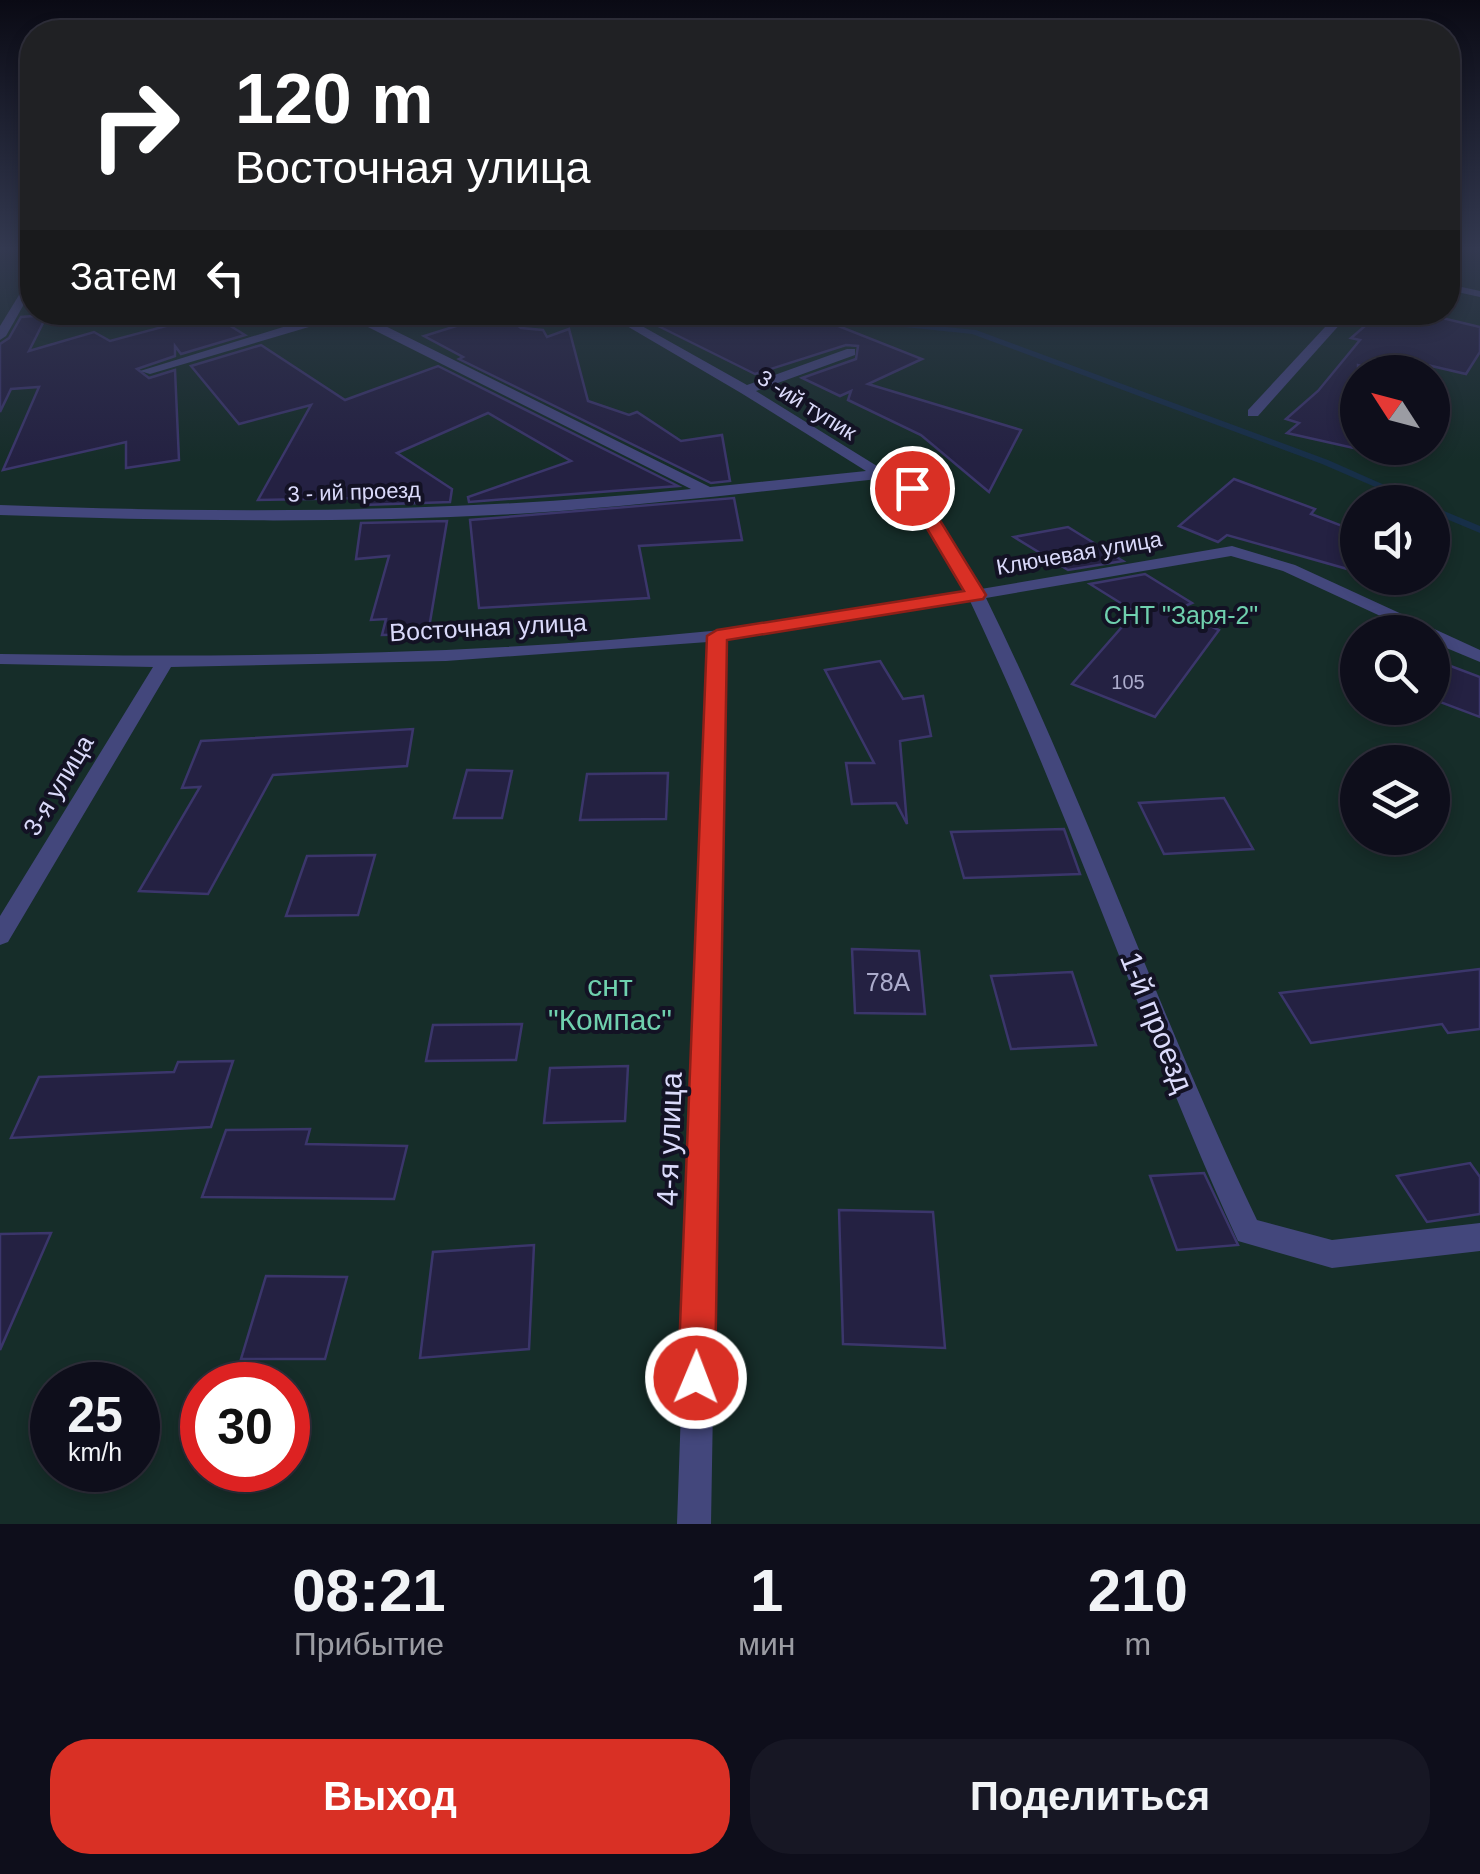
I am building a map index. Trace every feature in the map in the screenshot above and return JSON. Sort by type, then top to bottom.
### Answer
[{"type":"street","points":[[146,371],[303,325]]},
{"type":"street","points":[[373,325],[708,492],[880,474]]},
{"type":"street","name":"3 -ий тупик","points":[[631,325],[746,390],[880,474]]},
{"type":"street","points":[[1253,412],[1334,325]]},
{"type":"street","points":[[746,390],[851,352]]},
{"type":"street","name":"Ключевая улица","points":[[880,474],[912,488],[976,595],[1232,550],[1289,568],[1389,615]]},
{"type":"street","name":"3 - ий проезд","points":[[0,510],[152,517],[368,516],[708,492]]},
{"type":"street","name":"Восточная улица","points":[[0,658],[164,663],[468,657],[717,636],[976,595]]},
{"type":"street","name":"1-й проезд","points":[[976,595],[1007,652],[1049,748],[1206,1146],[1248,1231],[1332,1254],[1480,1237]]},
{"type":"street","name":"4-я улица","points":[[694,1524],[717,636]]},
{"type":"street","name":"Ключевая улица","points":[[1450,643],[1480,657]]},
{"type":"street","name":"3-я улица","points":[[0,936],[164,663]]},
{"type":"green space","name":"снт \"Компас\"","points":[[0,318],[20,318],[20,325],[1460,325],[1460,318],[1480,318],[1480,1524],[0,1524]]},
{"type":"building","points":[[20,319],[20,325],[42,325],[29,351],[94,332],[110,341],[170,325],[229,325],[245,335],[181,354],[175,346],[175,356],[137,369],[149,378],[175,370],[179,460],[126,468],[126,442],[3,470],[39,387],[11,389],[0,412],[0,344],[9,338]]},
{"type":"building","points":[[1460,322],[1480,327],[1480,352],[1466,374],[1450,370],[1450,355],[1348,355],[1360,340],[1351,338],[1366,325]]},
{"type":"building","points":[[459,325],[517,325],[543,330],[547,337],[569,329],[588,401],[629,415],[637,412],[681,441],[722,435],[730,481],[711,483],[459,359],[463,357],[424,336]]},
{"type":"building","points":[[656,325],[836,325],[922,359],[868,384],[1021,430],[989,492],[921,435],[848,400],[851,391],[840,396],[802,378],[856,359],[858,346],[846,345],[755,374]]},
{"type":"building","points":[[261,345],[345,400],[438,366],[678,486],[469,502],[468,497],[571,461],[488,413],[397,453],[452,489],[450,502],[364,505],[365,498],[258,500],[311,405],[239,424],[191,366]]},
{"type":"building","points":[[1340,364],[1340,445],[1287,433],[1299,423],[1286,419],[1318,391]]},
{"type":"building","points":[[1234,479],[1315,509],[1311,514],[1340,525],[1340,567],[1227,535],[1218,542],[1179,526]]},
{"type":"building","points":[[734,498],[742,540],[639,546],[649,598],[479,608],[470,520]]},
{"type":"building","points":[[447,521],[428,634],[382,635],[386,619],[371,620],[389,556],[356,559],[361,523]]},
{"type":"building","points":[[1068,527],[1123,561],[1068,570],[1014,537]]},
{"type":"building","points":[[1145,574],[1192,603],[1176,610],[1219,630],[1155,717],[1072,684],[1135,612],[1090,584]]},
{"type":"building","points":[[880,661],[903,699],[923,696],[931,736],[900,741],[907,824],[896,803],[852,804],[846,763],[874,763],[825,670]]},
{"type":"building","points":[[1450,666],[1480,677],[1480,717],[1450,706]]},
{"type":"building","points":[[413,729],[407,766],[273,775],[208,894],[139,891],[200,787],[182,788],[201,741]]},
{"type":"building","points":[[467,770],[512,771],[502,818],[454,818]]},
{"type":"building","points":[[668,773],[666,819],[580,820],[587,774]]},
{"type":"building","points":[[1224,798],[1253,849],[1164,854],[1139,803]]},
{"type":"building","points":[[1064,829],[1080,874],[964,878],[951,832]]},
{"type":"building","points":[[375,855],[358,915],[286,916],[307,856]]},
{"type":"building","points":[[852,949],[919,951],[925,1014],[855,1013]]},
{"type":"building","points":[[1480,969],[1480,1029],[1448,1033],[1442,1024],[1311,1043],[1280,993]]},
{"type":"building","points":[[1072,972],[1096,1045],[1011,1049],[991,976]]},
{"type":"building","points":[[522,1024],[516,1060],[426,1061],[433,1025]]},
{"type":"building","points":[[233,1061],[211,1127],[11,1138],[39,1077],[174,1072],[178,1062]]},
{"type":"building","points":[[628,1066],[625,1121],[544,1123],[550,1068]]},
{"type":"building","points":[[310,1129],[306,1144],[407,1146],[394,1199],[202,1197],[226,1130]]},
{"type":"building","points":[[1470,1163],[1480,1177],[1480,1214],[1427,1222],[1397,1176]]},
{"type":"building","points":[[1204,1173],[1238,1245],[1177,1250],[1150,1176]]},
{"type":"building","points":[[839,1210],[933,1212],[945,1348],[843,1344]]},
{"type":"building","points":[[51,1233],[0,1350],[0,1234]]},
{"type":"building","points":[[534,1245],[529,1349],[420,1358],[433,1252]]},
{"type":"building","points":[[266,1276],[347,1277],[325,1359],[241,1359]]},
{"type":"waterway","points":[[905,325],[973,332],[1378,485]]},
{"type":"waterway","points":[[1450,517],[1480,530]]},
{"type":"route","points":[[696,1378],[717,636],[976,595],[912,488]]},
{"type":"park label","name":"СНТ \"Заря-2\"","points":[[1181,615]]}]
